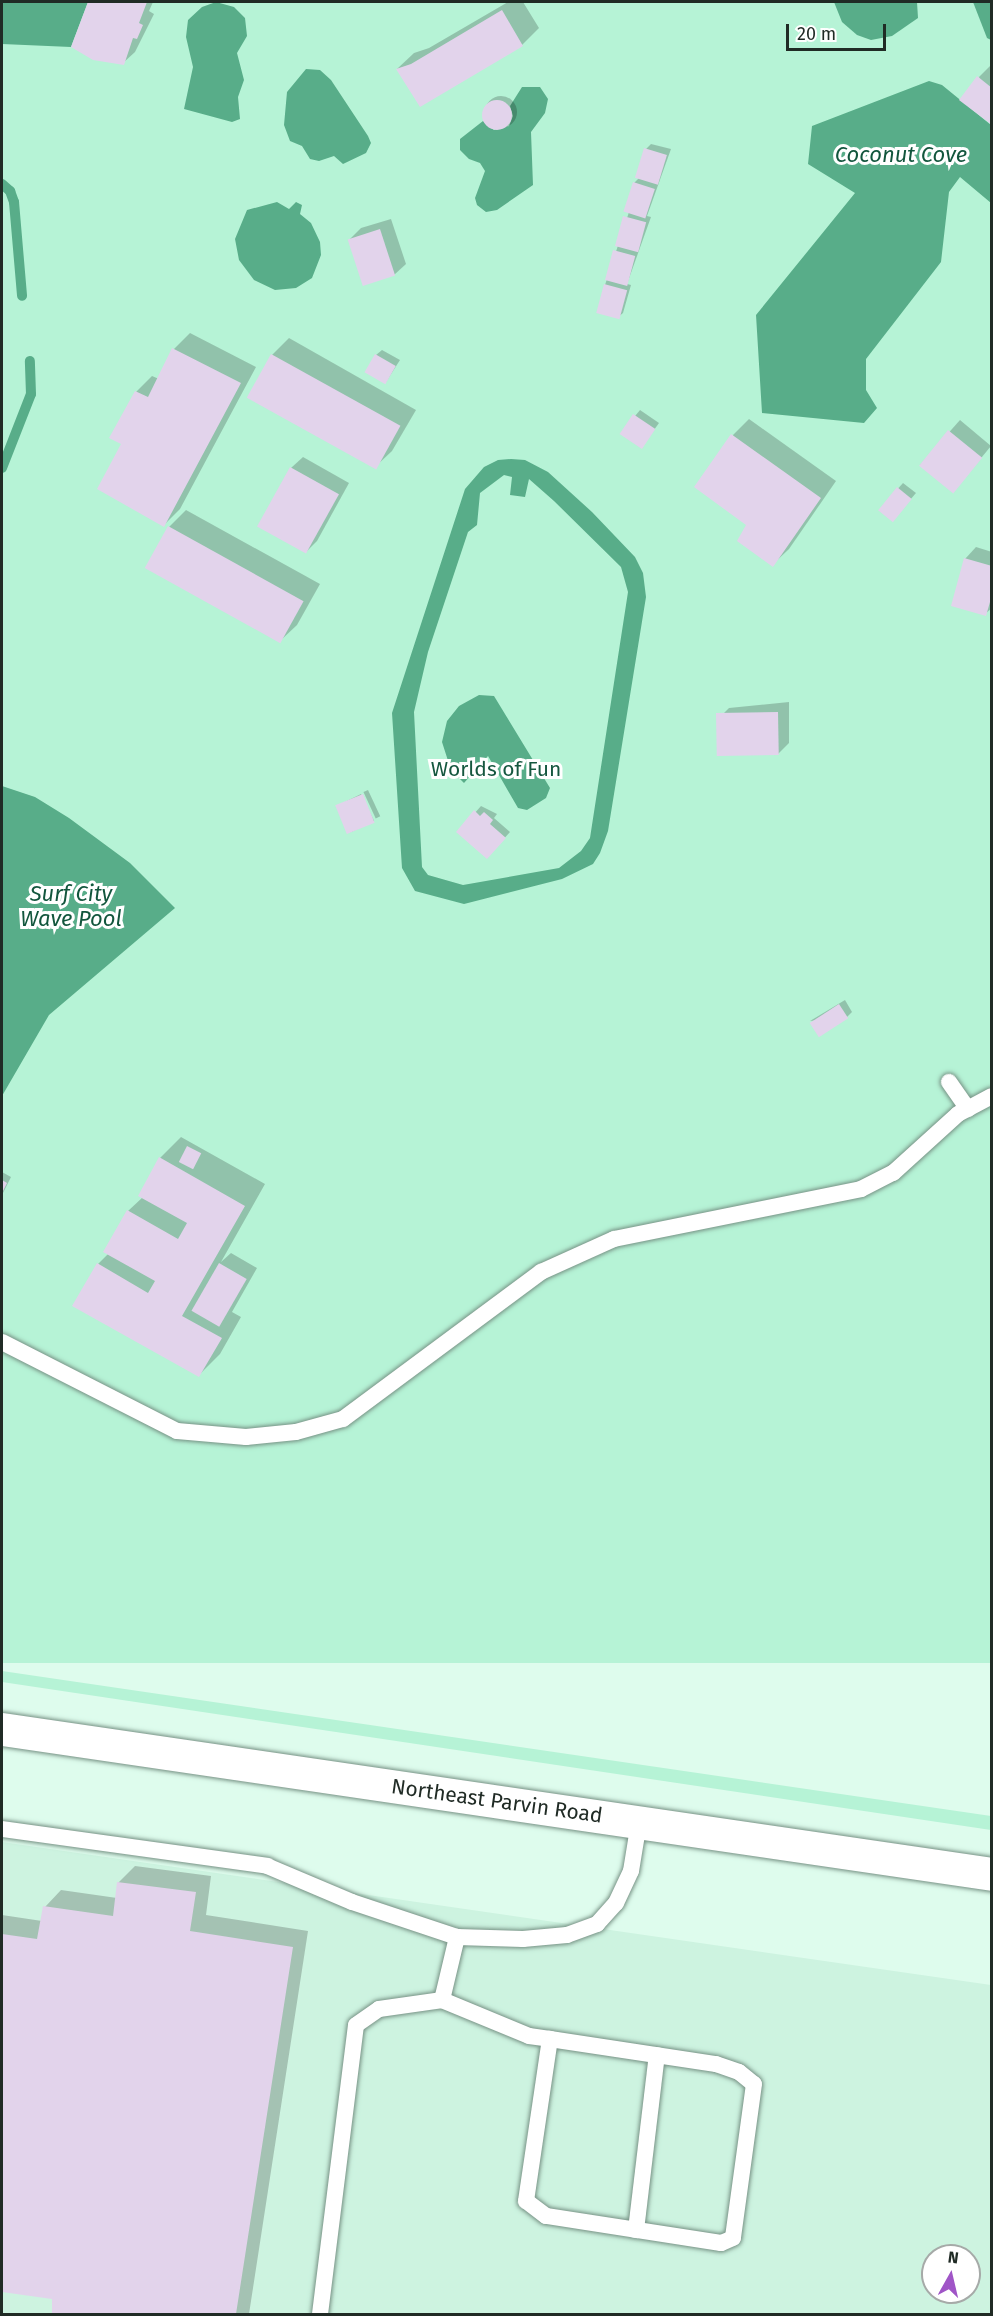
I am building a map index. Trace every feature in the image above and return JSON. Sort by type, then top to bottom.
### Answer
[{"type":"street","name":"Northeast Parvin Road","points":[[2,1729],[992,1874]]},
{"type":"lane","points":[[949,1082],[968,1109]]},
{"type":"lane","points":[[2,1342],[177,1431],[246,1437],[296,1432],[344,1419],[541,1272],[614,1239],[861,1189],[893,1173],[968,1109],[992,1096]]},
{"type":"lane","points":[[2,1829],[267,1866],[352,1902],[457,1937],[556,1936],[597,1924],[616,1904],[631,1871],[639,1822]]},
{"type":"lane","points":[[442,2000],[457,1937]]},
{"type":"lane","points":[[320,2314],[356,2025],[380,2009],[442,2000],[530,2036],[657,2055],[716,2064],[739,2072],[754,2084],[733,2238],[721,2243],[546,2216],[526,2201],[550,2039]]},
{"type":"lane","points":[[636,2230],[657,2055]]},
{"type":"shaded area","points":[[2,1842],[991,1985],[991,2314],[2,2314]]},
{"type":"green space","name":"Worlds of Fun","points":[[2,2],[991,2],[991,1663],[2,1663]]},
{"type":"green space","points":[[2,1671],[991,1816],[991,1830],[2,1682]]},
{"type":"water","points":[[2,2],[88,2],[71,47],[2,44]]},
{"type":"water","points":[[216,2],[234,7],[245,18],[247,36],[237,53],[244,80],[238,97],[240,119],[232,122],[184,109],[193,67],[186,37],[188,20],[202,7]]},
{"type":"water","points":[[834,2],[917,2],[918,18],[892,36],[871,40],[857,35],[842,22]]},
{"type":"water","points":[[973,2],[991,2],[991,40],[987,38]]},
{"type":"water","points":[[306,69],[320,70],[331,80],[368,136],[371,143],[366,153],[343,164],[334,156],[319,161],[310,159],[302,146],[290,141],[284,125],[287,92]]},
{"type":"water","name":"Coconut Cove","points":[[929,81],[942,85],[991,125],[991,203],[960,177],[949,192],[941,262],[866,359],[866,390],[877,408],[864,423],[762,413],[756,315],[855,193],[808,164],[812,126]]},
{"type":"water","points":[[522,87],[540,87],[548,99],[545,113],[531,132],[533,185],[497,210],[486,212],[477,205],[475,198],[485,171],[480,163],[469,159],[460,150],[460,139],[483,121],[494,130],[509,126],[513,116],[510,106]]},
{"type":"water","points":[[277,202],[289,209],[296,202],[302,205],[300,214],[311,223],[320,242],[321,255],[312,278],[296,288],[275,290],[254,280],[239,260],[235,239],[247,210]]},
{"type":"water","points":[[498,460],[525,460],[548,472],[592,512],[635,557],[643,573],[646,597],[608,831],[600,853],[593,864],[562,879],[464,904],[415,891],[402,868],[392,713],[465,489],[484,467]],"holes":[[[504,475],[512,477],[510,495],[525,497],[529,479],[621,567],[628,592],[590,838],[581,851],[559,868],[463,885],[428,875],[422,867],[414,712],[428,652],[468,532],[477,525],[480,493]]]},
{"type":"water","points":[[479,695],[494,696],[550,788],[546,798],[527,810],[518,808],[488,756],[464,783],[451,770],[442,742],[447,721],[459,706]]},
{"type":"water","name":"Surf City Wave Pool","points":[[2,786],[35,797],[69,818],[130,863],[175,908],[49,1015],[2,1096]]},
{"type":"building","points":[[88,2],[147,2],[139,23],[143,25],[137,39],[133,38],[124,65],[93,60],[71,47]]},
{"type":"building","points":[[502,10],[523,46],[420,107],[396,69],[411,64]]},
{"type":"building","points":[[977,76],[992,88],[992,125],[959,100]]},
{"type":"building","points":[[497,100],[508,104],[512,115],[508,126],[497,130],[486,126],[482,115],[486,104]]},
{"type":"building","points":[[644,148],[667,155],[658,185],[635,178]]},
{"type":"building","points":[[633,182],[655,189],[645,219],[623,211]]},
{"type":"building","points":[[623,216],[646,222],[638,252],[615,246]]},
{"type":"building","points":[[380,229],[395,276],[363,286],[348,240]]},
{"type":"building","points":[[613,250],[635,256],[627,286],[605,280]]},
{"type":"building","points":[[604,284],[627,290],[619,319],[596,313]]},
{"type":"building","points":[[172,348],[241,383],[164,527],[97,489],[121,444],[109,438],[135,391],[148,397]]},
{"type":"building","points":[[271,354],[400,426],[376,469],[247,398]]},
{"type":"building","points":[[375,354],[396,366],[385,384],[364,372]]},
{"type":"building","points":[[633,414],[655,429],[642,449],[620,434]]},
{"type":"building","points":[[948,430],[982,458],[953,493],[919,466]]},
{"type":"building","points":[[731,434],[821,498],[773,567],[737,541],[746,525],[694,487]]},
{"type":"building","points":[[290,467],[339,494],[306,554],[257,526]]},
{"type":"building","points":[[897,487],[912,499],[893,522],[878,510]]},
{"type":"building","points":[[168,526],[304,601],[280,643],[145,568]]},
{"type":"building","points":[[964,558],[992,566],[992,595],[986,616],[951,606]]},
{"type":"building","points":[[778,712],[779,755],[717,756],[716,713]]},
{"type":"building","points":[[363,794],[375,823],[347,834],[335,805]]},
{"type":"building","points":[[474,810],[480,816],[484,812],[493,820],[490,824],[506,838],[487,859],[456,832]]},
{"type":"building","points":[[839,1004],[848,1018],[819,1037],[810,1023]]},
{"type":"building","points":[[187,1146],[201,1153],[193,1169],[179,1162]]},
{"type":"building","points":[[159,1157],[245,1206],[182,1316],[222,1338],[199,1377],[72,1306],[97,1263],[148,1293],[155,1281],[103,1252],[127,1210],[178,1239],[187,1223],[138,1196]]},
{"type":"building","points":[[2,1180],[7,1183],[2,1193]]},
{"type":"building","points":[[219,1263],[247,1279],[219,1327],[192,1311]]},
{"type":"building","points":[[117,1882],[196,1892],[190,1931],[293,1947],[236,2314],[52,2314],[52,2299],[2,2292],[2,1934],[37,1939],[43,1906],[113,1916]]},
{"type":"waterway","points":[[2,184],[10,191],[14,202],[22,296]]},
{"type":"waterway","points":[[2,468],[31,394],[30,361]]}]
